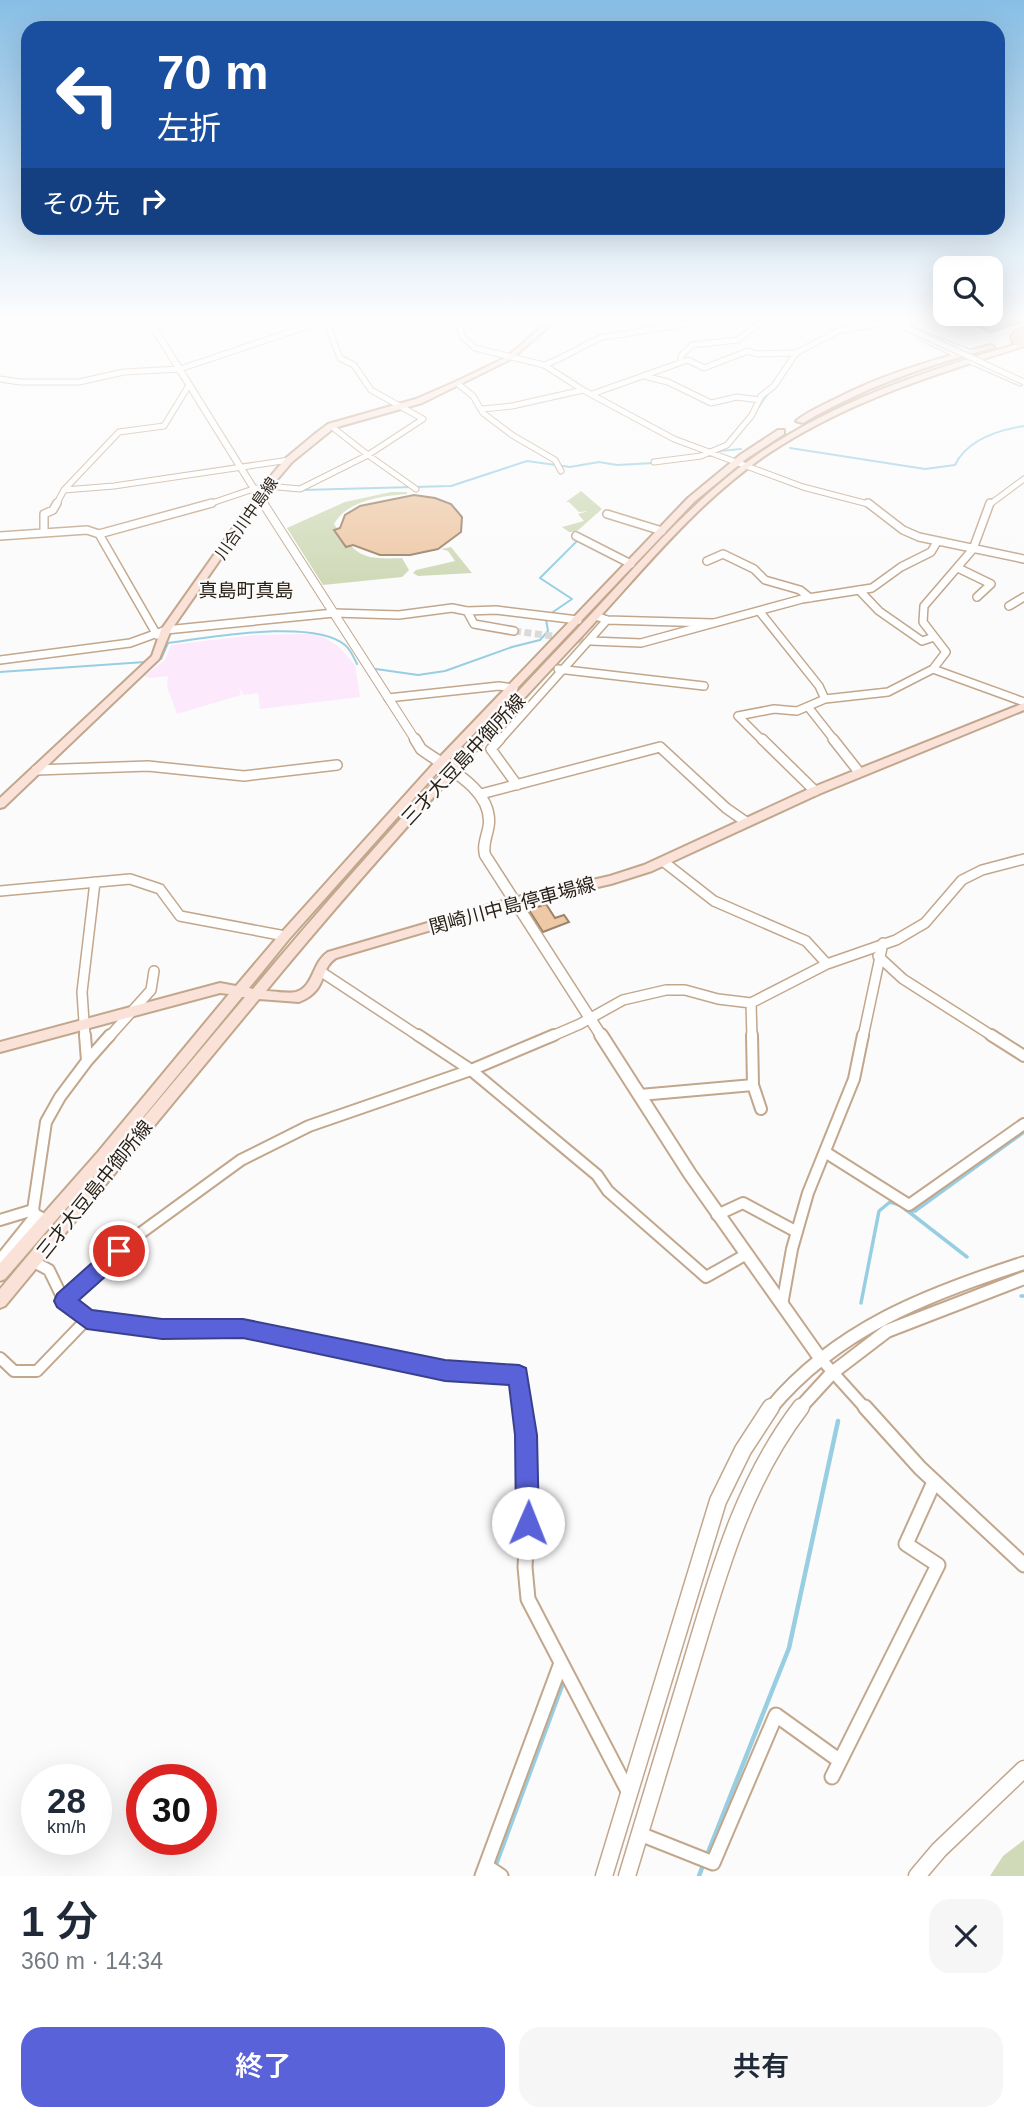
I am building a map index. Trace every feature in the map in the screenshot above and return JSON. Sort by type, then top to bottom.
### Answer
[{"type":"main road","name":"川合川中島線","points":[[0,804],[156,657],[166,630],[267,486],[289,460],[331,426],[407,405]]},
{"type":"main road","name":"三才大豆島中御所線","points":[[0,1301],[444,767],[549,667],[677,529],[765,441],[828,405]]},
{"type":"main road","name":"三才大豆島中御所線","points":[[0,1274],[39,1215],[241,991],[285,936],[691,500],[743,463],[851,405]]},
{"type":"main road","name":"関崎川中島停車場線","points":[[0,1047],[220,988],[299,997],[314,986],[324,960],[332,955],[513,902],[611,880],[664,862],[815,791],[1024,704]]},
{"type":"street","points":[[44,532],[44,514],[53,510],[64,490],[119,432],[164,426],[177,405]]},
{"type":"street","points":[[202,405],[421,749],[481,794],[489,821],[483,846],[485,855],[513,902],[745,1255],[820,1358],[880,1428],[1024,1565]]},
{"type":"street","points":[[267,486],[300,489],[390,445],[423,419],[398,405]]},
{"type":"street","points":[[479,405],[512,435],[561,467]]},
{"type":"street","points":[[483,409],[518,405]]},
{"type":"street","points":[[611,405],[674,439],[803,487],[870,504],[903,530],[937,542],[1024,559]]},
{"type":"street","points":[[653,462],[701,456],[727,445],[752,415],[757,405]]},
{"type":"street","points":[[331,426],[389,472],[398,475],[414,488]]},
{"type":"street","points":[[64,490],[96,489],[244,469],[289,460]]},
{"type":"street","points":[[815,791],[737,716],[762,710],[797,711],[810,708],[825,699],[888,692],[933,669],[946,652],[944,647],[926,632],[922,615],[924,606],[973,549],[990,503],[1024,479]]},
{"type":"street","points":[[0,536],[87,530],[99,534],[256,488]]},
{"type":"street","points":[[607,514],[662,531]]},
{"type":"street","points":[[99,534],[157,635]]},
{"type":"street","points":[[576,536],[605,548],[631,564]]},
{"type":"street","points":[[591,641],[641,643],[718,625],[834,592],[872,588],[901,567],[931,552],[937,542]]},
{"type":"street","points":[[707,561],[723,554],[754,569],[765,580],[800,590],[810,598]]},
{"type":"street","points":[[958,568],[990,584],[977,597]]},
{"type":"street","points":[[859,590],[879,611],[922,641],[931,638]]},
{"type":"street","points":[[1010,606],[1024,597]]},
{"type":"street","points":[[0,660],[130,643],[166,630],[334,612],[399,615],[452,608],[467,611],[496,610],[578,620]]},
{"type":"street","points":[[467,611],[474,624],[514,631]]},
{"type":"street","points":[[760,612],[819,686],[825,699]]},
{"type":"street","points":[[596,616],[607,620],[700,622],[718,625]]},
{"type":"street","points":[[517,785],[491,749],[607,620]]},
{"type":"street","points":[[549,667],[704,686]]},
{"type":"street","points":[[933,669],[1024,704]]},
{"type":"street","points":[[388,698],[499,686],[514,688]]},
{"type":"street","points":[[810,708],[859,772]]},
{"type":"street","points":[[481,794],[660,747],[726,808],[746,822]]},
{"type":"street","points":[[36,770],[148,766],[244,776],[337,765]]},
{"type":"street","points":[[64,1301],[138,1235],[241,1160],[320,1122],[471,1070],[591,1019],[623,1000],[666,990],[685,990],[718,999],[751,1003],[827,964],[896,940],[925,923],[962,880],[982,870],[1024,859]]},
{"type":"street","points":[[664,862],[714,901],[806,941],[827,964]]},
{"type":"street","points":[[0,891],[130,879],[145,881],[163,891],[171,911],[180,916],[285,936]]},
{"type":"street","points":[[87,1060],[82,992],[95,882]]},
{"type":"street","points":[[782,1305],[808,1193],[854,1079],[878,956],[883,943]]},
{"type":"street","points":[[878,956],[903,979],[1024,1056]]},
{"type":"street","points":[[0,1259],[39,1215],[46,1122],[60,1097],[87,1060],[151,990],[154,971]]},
{"type":"street","points":[[320,971],[471,1070],[597,1175],[608,1191],[706,1277],[745,1255]]},
{"type":"street","points":[[751,1003],[753,1085],[761,1110]]},
{"type":"street","points":[[640,1095],[753,1085]]},
{"type":"street","points":[[825,1152],[909,1205],[1024,1124]]},
{"type":"street","points":[[717,1215],[743,1203],[797,1232]]},
{"type":"street","points":[[0,1220],[39,1215]]},
{"type":"street","points":[[34,1262],[49,1270],[64,1301],[87,1319],[162,1329],[243,1329],[445,1371],[519,1376],[529,1501],[525,1567],[528,1599],[630,1794]]},
{"type":"street","points":[[604,1876],[718,1502],[730,1472],[766,1413],[790,1384],[820,1358],[887,1312],[949,1286],[1024,1263]]},
{"type":"street","points":[[627,1876],[722,1560],[746,1497],[776,1440],[810,1395],[832,1373],[887,1331],[1024,1278]]},
{"type":"street","points":[[0,1358],[14,1371],[37,1371],[87,1319]]},
{"type":"street","points":[[832,1777],[938,1565],[906,1544],[934,1482]]},
{"type":"street","points":[[501,1876],[484,1871],[561,1663]]},
{"type":"street","points":[[640,1834],[713,1863],[776,1715],[840,1761]]},
{"type":"street","points":[[917,1876],[939,1850],[1024,1769]]},
{"type":"shaded area","points":[[308,634],[324,637],[339,647],[355,665],[360,697],[260,709],[258,693],[244,695],[239,688],[241,695],[177,714],[167,687],[168,676],[144,676],[165,660],[171,645],[254,635]]},
{"type":"green space","points":[[581,491],[602,509],[576,532],[569,532],[562,527],[584,521],[578,514],[588,511],[579,512],[566,502]]},
{"type":"green space","points":[[391,492],[407,494],[356,504],[347,509],[334,524],[348,543],[361,554],[378,558],[402,558],[409,570],[402,577],[323,585],[287,528],[345,502]]},
{"type":"green space","points":[[451,547],[472,573],[418,576],[413,573],[455,561],[448,551],[441,549]]},
{"type":"green space","points":[[1024,1840],[1024,1876],[990,1876],[1003,1856]]},
{"type":"building","points":[[414,495],[451,504],[462,517],[461,532],[438,549],[410,555],[380,555],[353,545],[346,547],[334,530],[340,528],[345,515],[360,506]]},
{"type":"building","points":[[546,904],[555,918],[564,915],[569,922],[543,932],[529,910]]},
{"type":"waterway","points":[[758,408],[760,405]]},
{"type":"waterway","points":[[790,448],[925,469],[955,465],[960,456],[976,443],[1004,430],[1024,426]]},
{"type":"waterway","points":[[720,451],[741,449]]},
{"type":"waterway","points":[[302,490],[451,486],[527,461],[570,467],[599,462],[617,465],[654,463]]},
{"type":"waterway","points":[[550,614],[572,599],[540,578],[577,541]]},
{"type":"waterway","points":[[376,669],[418,675],[445,671],[540,640],[548,631],[546,619]]},
{"type":"waterway","points":[[161,659],[168,643],[233,634],[285,631],[330,637],[345,645],[357,664]]},
{"type":"waterway","points":[[0,672],[145,662]]},
{"type":"waterway","points":[[907,1210],[915,1211],[1024,1132]]},
{"type":"waterway","points":[[861,1303],[879,1211],[890,1202],[907,1210]]},
{"type":"waterway","points":[[907,1210],[967,1257]]},
{"type":"waterway","points":[[707,1855],[789,1648],[838,1421]]},
{"type":"waterway","points":[[495,1867],[563,1683]]},
{"type":"waterway","points":[[699,1876],[703,1865]]},
{"type":"tunnel","points":[[514,631],[591,641]]},
{"type":"district","name":"真島町真島","points":[[246,590]]},
{"type":"route","points":[[119,1251],[64,1301],[75,1312],[87,1319],[127,1326],[190,1330],[212,1327],[243,1329],[445,1371],[519,1376],[526,1435],[528,1523]]}]
